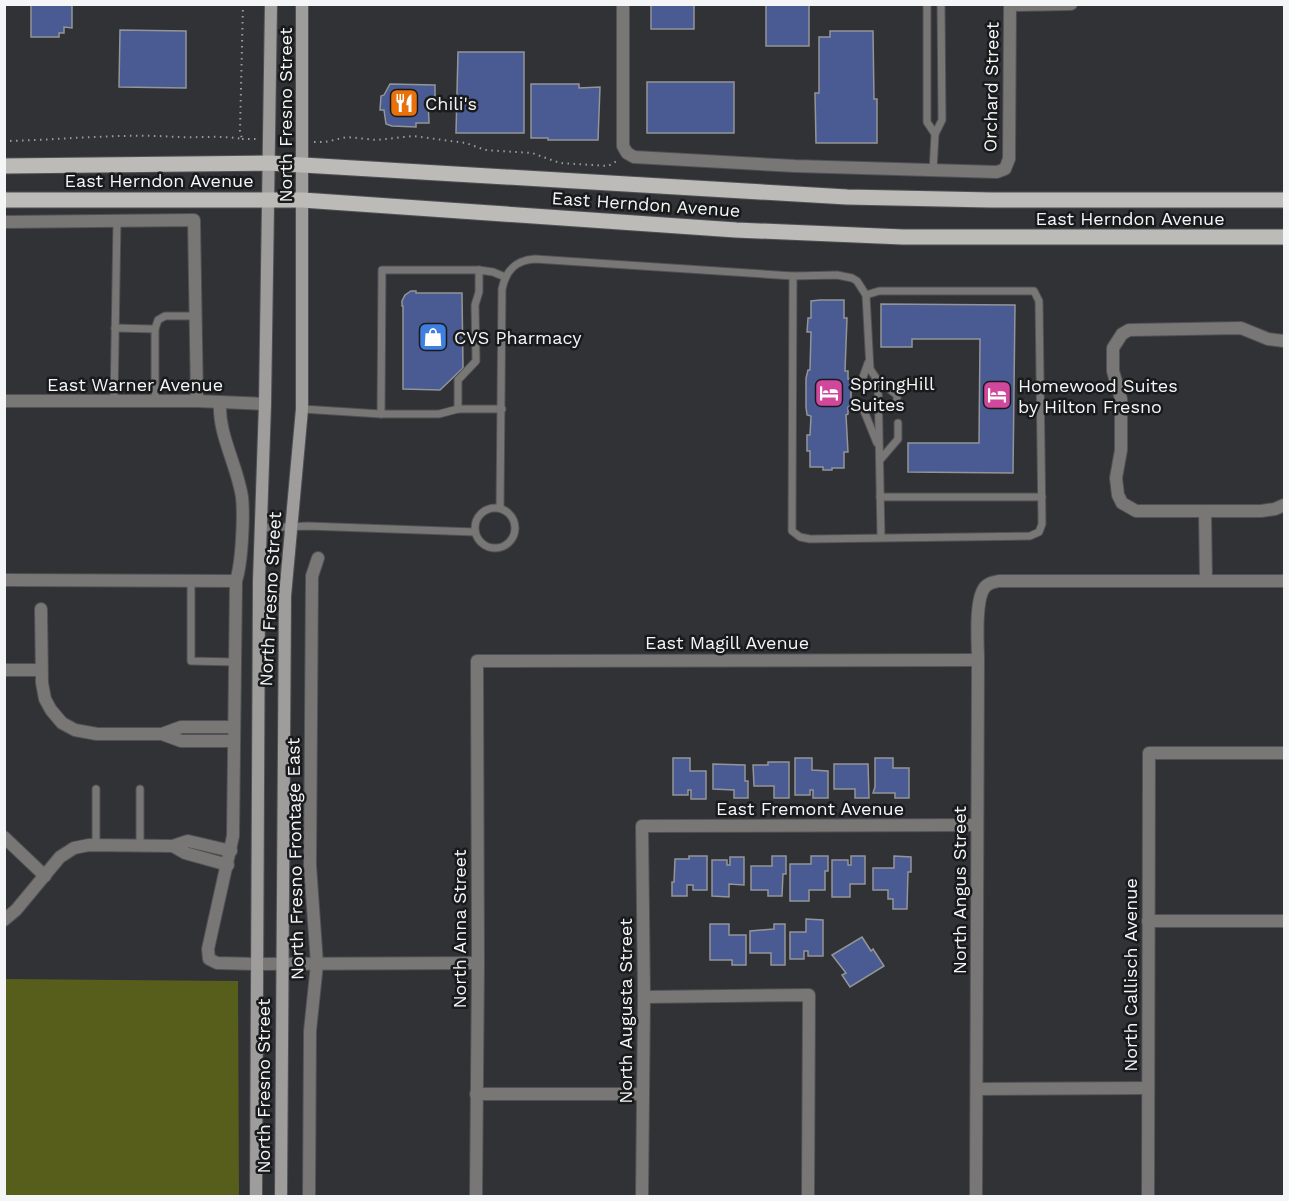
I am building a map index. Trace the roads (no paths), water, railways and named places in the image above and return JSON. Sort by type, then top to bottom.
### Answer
[{"type":"main road","name":"North Fresno Street","points":[[256,1197],[261,528],[271,4]]},
{"type":"main road","name":"North Fresno Street","points":[[281,1197],[285,596],[302,409],[302,4]]},
{"type":"main road","name":"East Herndon Avenue","points":[[4,166],[269,163],[858,198],[1284,200]]},
{"type":"main road","name":"East Herndon Avenue","points":[[4,200],[302,200],[798,233],[998,238],[1284,237]]},
{"type":"street","points":[[623,4],[622,157],[933,171]]},
{"type":"street","points":[[1010,5],[1071,4]]},
{"type":"street","name":"Orchard Street","points":[[933,171],[997,172],[1005,169],[1009,159],[1010,5]]},
{"type":"street","points":[[4,222],[194,220],[197,401]]},
{"type":"street","points":[[1284,341],[1268,339],[1241,328],[1137,328],[1129,330],[1117,339],[1113,348],[1113,371],[1121,399],[1121,450],[1116,478],[1118,495],[1127,507],[1136,511],[1261,511],[1284,505]]},
{"type":"street","name":"East Warner Avenue","points":[[4,401],[197,401],[265,404]]},
{"type":"street","points":[[220,402],[219,418],[242,497],[241,566],[236,581],[233,836],[207,954],[209,959],[217,963],[257,964],[478,963]]},
{"type":"street","points":[[1206,511],[1206,581],[1284,581]]},
{"type":"street","name":"North Fresno Frontage East","points":[[309,1197],[310,1031],[317,964],[317,942],[311,901],[310,842],[312,576],[318,558]]},
{"type":"street","points":[[4,580],[236,581]]},
{"type":"street","name":"North Angus Street","points":[[976,1197],[979,600],[986,586],[999,581],[1206,581]]},
{"type":"street","points":[[41,609],[40,670],[45,699],[62,723],[75,730],[96,734],[162,734],[181,727],[234,727]]},
{"type":"street","name":"East Magill Avenue","points":[[477,661],[978,660]]},
{"type":"street","name":"North Anna Street","points":[[476,1197],[477,661]]},
{"type":"street","points":[[4,670],[40,670]]},
{"type":"street","points":[[162,734],[181,741],[234,741]]},
{"type":"street","name":"North Callisch Avenue","points":[[1148,1197],[1149,753],[1284,753]]},
{"type":"street","name":"East Fremont Avenue","points":[[642,826],[977,825]]},
{"type":"street","name":"North Augusta Street","points":[[642,826],[644,997],[642,1197]]},
{"type":"street","points":[[4,837],[45,876]]},
{"type":"street","points":[[4,920],[16,910],[60,858],[74,848],[96,845],[173,846],[188,841],[231,851]]},
{"type":"street","points":[[173,846],[185,853],[228,865]]},
{"type":"street","points":[[1148,921],[1284,921]]},
{"type":"street","points":[[644,997],[809,995],[808,1197]]},
{"type":"street","points":[[977,1089],[1148,1088]]},
{"type":"street","points":[[476,1094],[642,1094]]},
{"type":"lane","points":[[927,4],[927,122],[935,134]]},
{"type":"lane","points":[[933,171],[935,134],[942,120],[941,4]]},
{"type":"lane","points":[[114,402],[117,221]]},
{"type":"lane","points":[[500,508],[502,289],[505,277],[514,265],[526,259],[793,276],[837,275],[852,278],[857,281],[866,295],[870,369],[878,381],[897,395],[897,405]]},
{"type":"lane","points":[[381,414],[382,270],[479,270],[505,277]]},
{"type":"lane","points":[[458,409],[458,380],[476,361],[475,305],[479,292],[479,270]]},
{"type":"lane","points":[[793,276],[792,531],[800,537],[810,539],[1030,536],[1039,532],[1042,524],[1039,301],[1034,291],[879,291],[866,295]]},
{"type":"lane","points":[[155,401],[155,329],[158,320],[165,316],[195,316]]},
{"type":"lane","points":[[115,328],[155,329]]},
{"type":"lane","points":[[862,380],[870,358]]},
{"type":"lane","points":[[878,381],[881,537]]},
{"type":"lane","points":[[862,406],[879,447]]},
{"type":"lane","points":[[302,409],[381,414],[439,414],[458,409],[502,409]]},
{"type":"lane","points":[[880,460],[898,439],[898,423]]},
{"type":"lane","points":[[880,497],[1042,497]]},
{"type":"lane","points":[[500,508],[511,514],[516,525],[510,543],[499,548],[492,548],[482,543],[475,532],[477,519],[486,509],[500,508]]},
{"type":"lane","points":[[261,528],[475,532]]},
{"type":"lane","points":[[191,580],[191,661],[236,662]]},
{"type":"lane","points":[[96,789],[96,845]]},
{"type":"lane","points":[[140,789],[140,846]]},
{"type":"place","name":"Chili's","points":[[404,103]]},
{"type":"place","name":"CVS Pharmacy","points":[[433,337]]},
{"type":"place","name":"SpringHill Suites","points":[[829,393]]},
{"type":"place","name":"Homewood Suites by Hilton Fresno","points":[[997,395]]}]
